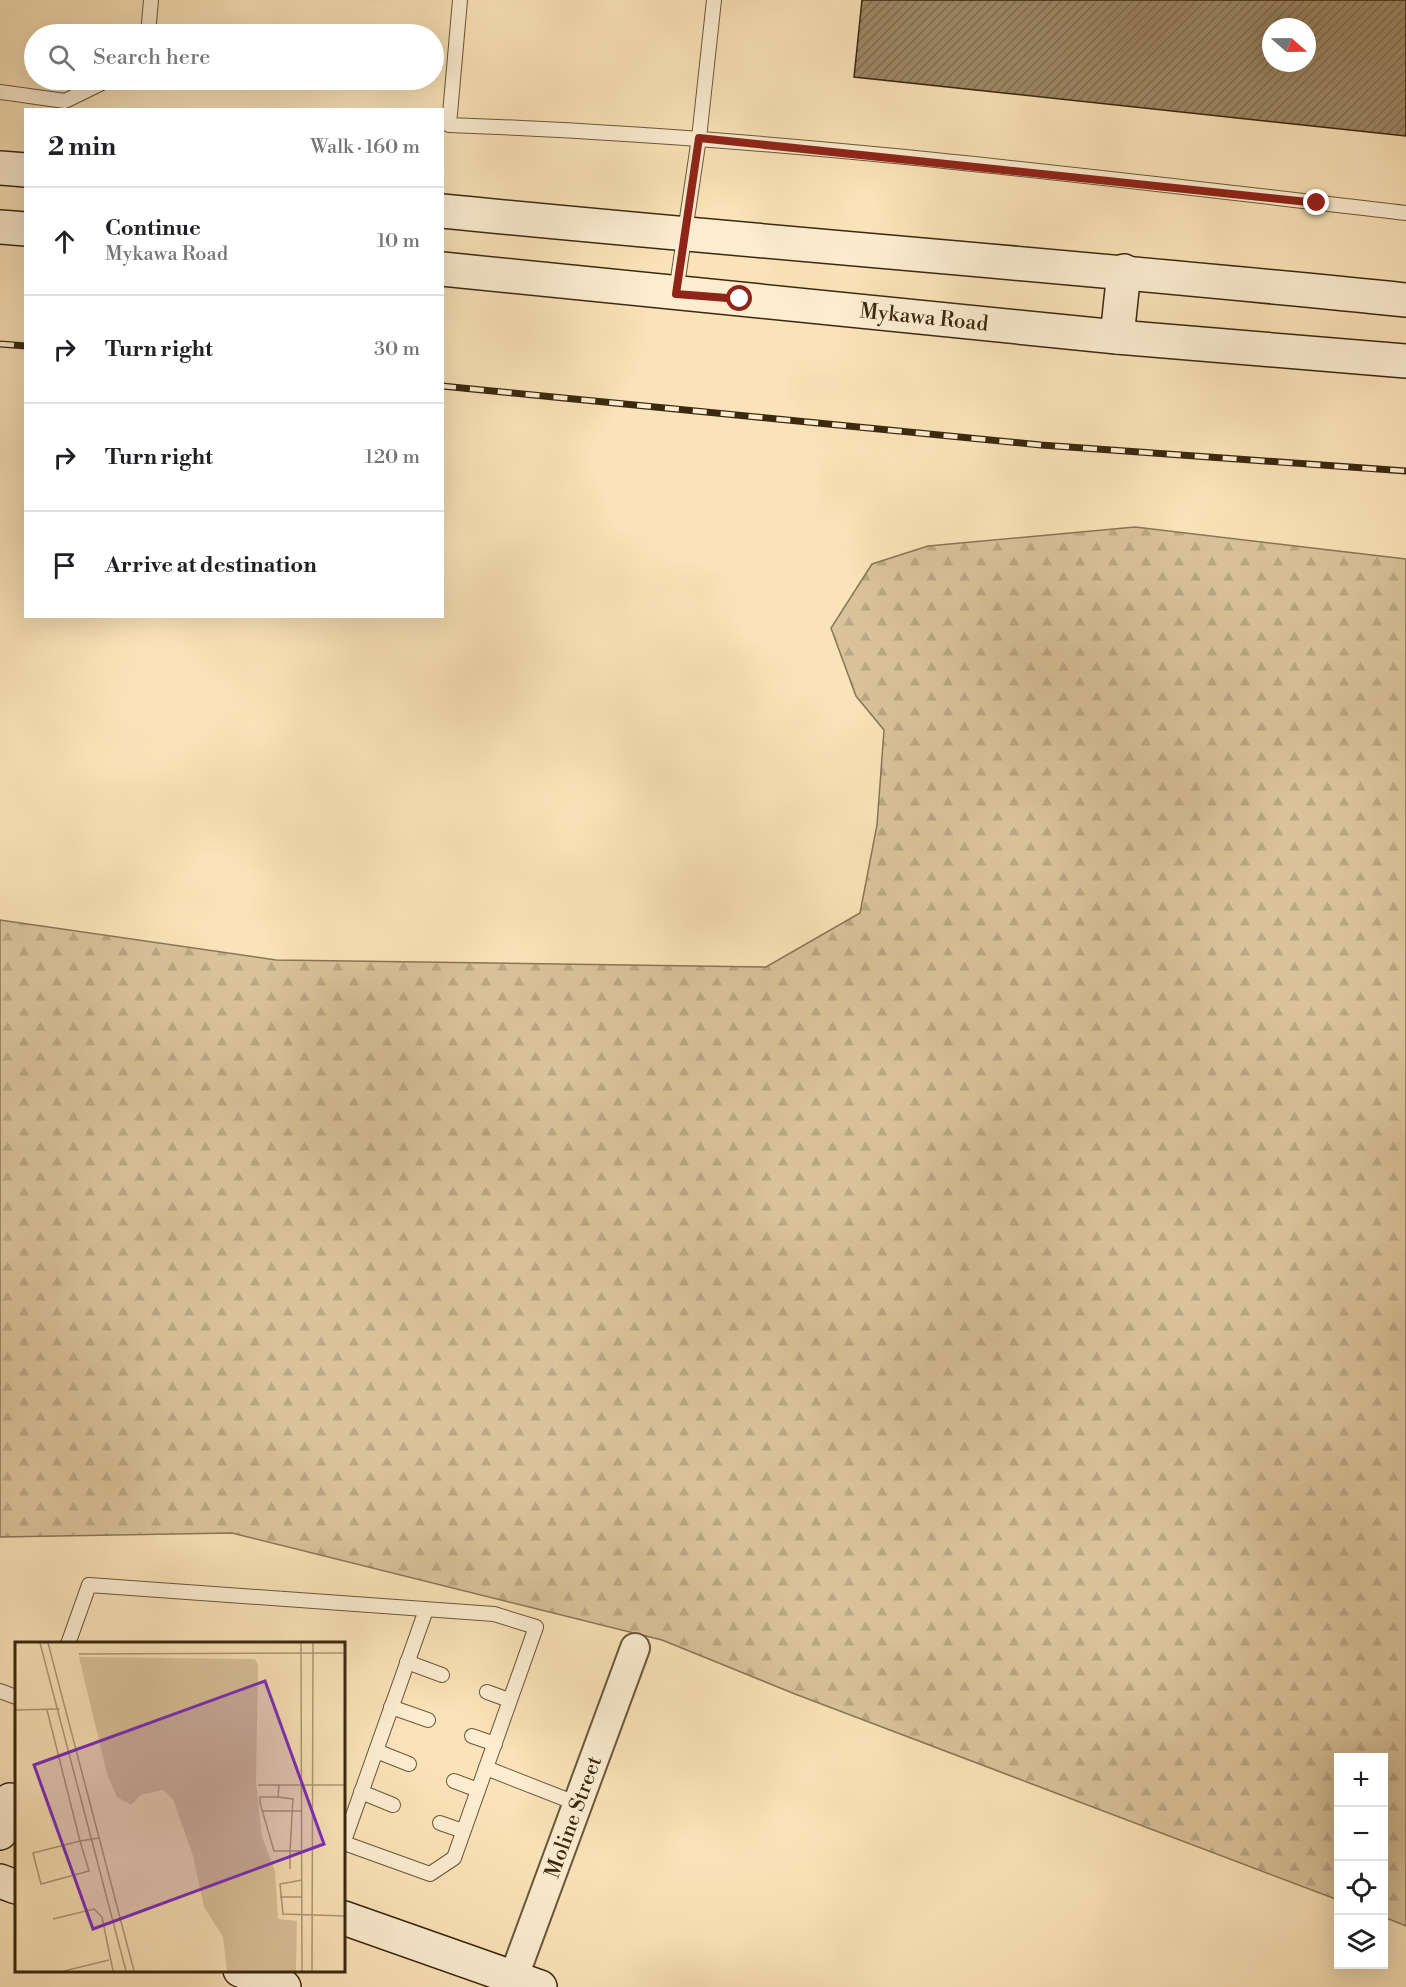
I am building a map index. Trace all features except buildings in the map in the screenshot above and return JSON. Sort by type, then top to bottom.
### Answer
[{"type":"main road","points":[[0,168],[24,170]]},
{"type":"main road","points":[[444,211],[684,235],[1124,271],[1406,300]]},
{"type":"main road","points":[[0,227],[24,229]]},
{"type":"main road","name":"Mykawa Road","points":[[444,269],[1117,338],[1406,361]]},
{"type":"main road","points":[[1117,338],[1124,271]]},
{"type":"main road","points":[[0,1833],[11,1796]]},
{"type":"main road","points":[[0,1881],[15,1887]]},
{"type":"main road","points":[[345,1918],[521,1984]]},
{"type":"main road","points":[[243,1972],[284,1987]]},
{"type":"street","name":"Moline Street","points":[[521,1984],[578,1804],[635,1648]]},
{"type":"lane","points":[[149,24],[151,0]]},
{"type":"lane","points":[[460,0],[449,125],[565,129],[699,138],[1406,213]]},
{"type":"lane","points":[[676,294],[699,138],[714,0]]},
{"type":"lane","points":[[0,92],[65,105],[91,90]]},
{"type":"lane","points":[[69,1642],[89,1585],[494,1614],[536,1627],[454,1858],[430,1874],[345,1842]]},
{"type":"lane","points":[[345,1839],[426,1610]]},
{"type":"lane","points":[[407,1662],[442,1675]]},
{"type":"lane","points":[[0,1691],[15,1697]]},
{"type":"lane","points":[[487,1692],[510,1700]]},
{"type":"lane","points":[[391,1707],[428,1720]]},
{"type":"lane","points":[[472,1736],[495,1744]]},
{"type":"lane","points":[[376,1751],[409,1764]]},
{"type":"lane","points":[[486,1768],[578,1804]]},
{"type":"lane","points":[[454,1781],[478,1790]]},
{"type":"lane","points":[[361,1792],[393,1805]]},
{"type":"lane","points":[[440,1823],[464,1832]]},
{"type":"green space","points":[[1135,527],[1406,559],[1406,1926],[1388,1919],[1388,1753],[1334,1753],[1334,1898],[795,1694],[662,1640],[232,1533],[0,1537],[0,920],[276,960],[766,967],[860,913],[877,825],[884,730],[856,696],[831,628],[872,564],[928,546]]},
{"type":"railway","points":[[0,344],[24,346]]},
{"type":"railway","points":[[444,386],[1041,445],[1406,471]]},
{"type":"route","points":[[740,299],[676,294],[699,138],[1183,187],[1317,203]]}]
